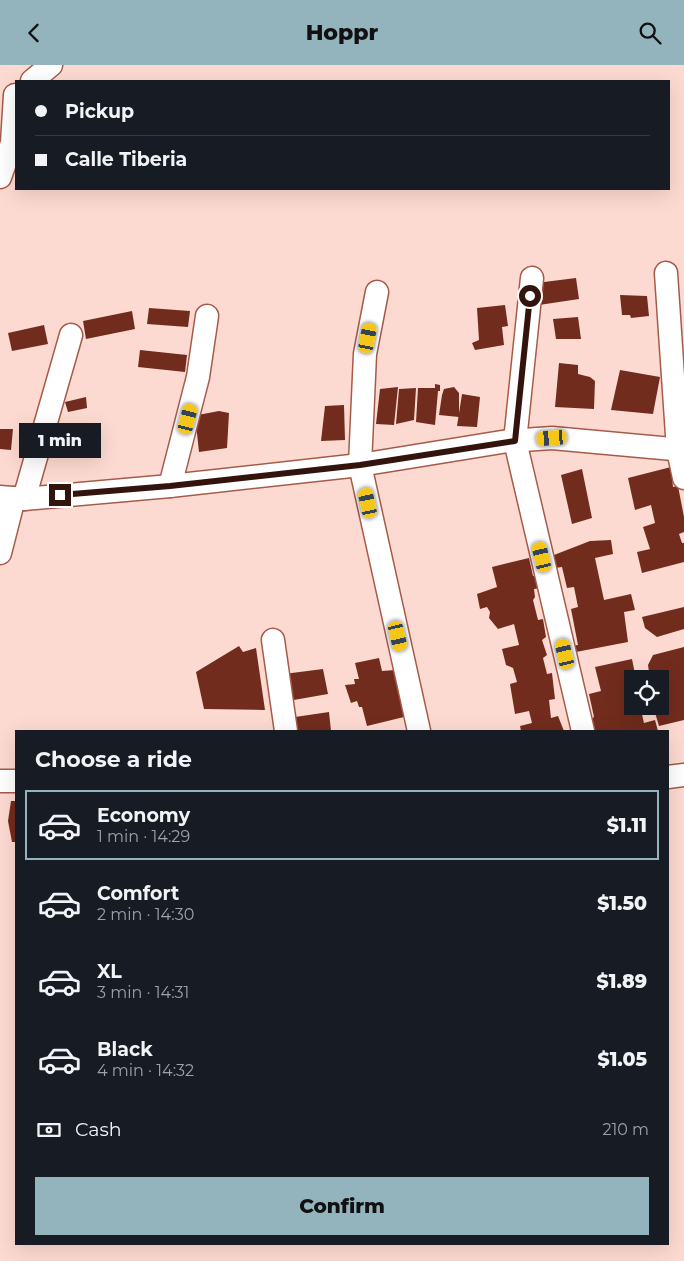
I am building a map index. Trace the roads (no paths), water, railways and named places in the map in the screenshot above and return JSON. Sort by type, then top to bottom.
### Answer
[{"type":"street","points":[[32,80],[51,65]]},
{"type":"street","points":[[0,177],[12,143],[15,106]]},
{"type":"street","points":[[666,273],[684,478]]},
{"type":"street","points":[[532,278],[515,441],[583,730]]},
{"type":"street","points":[[377,292],[365,354],[360,465],[419,730]]},
{"type":"street","points":[[170,486],[198,377],[207,317]]},
{"type":"street","points":[[0,553],[13,498],[70,335]]},
{"type":"street","points":[[13,498],[170,486],[360,465],[515,441],[552,438],[681,450]]},
{"type":"street","points":[[273,640],[286,730]]},
{"type":"street","points":[[669,777],[684,775]]},
{"type":"street","points":[[0,781],[15,781]]}]
